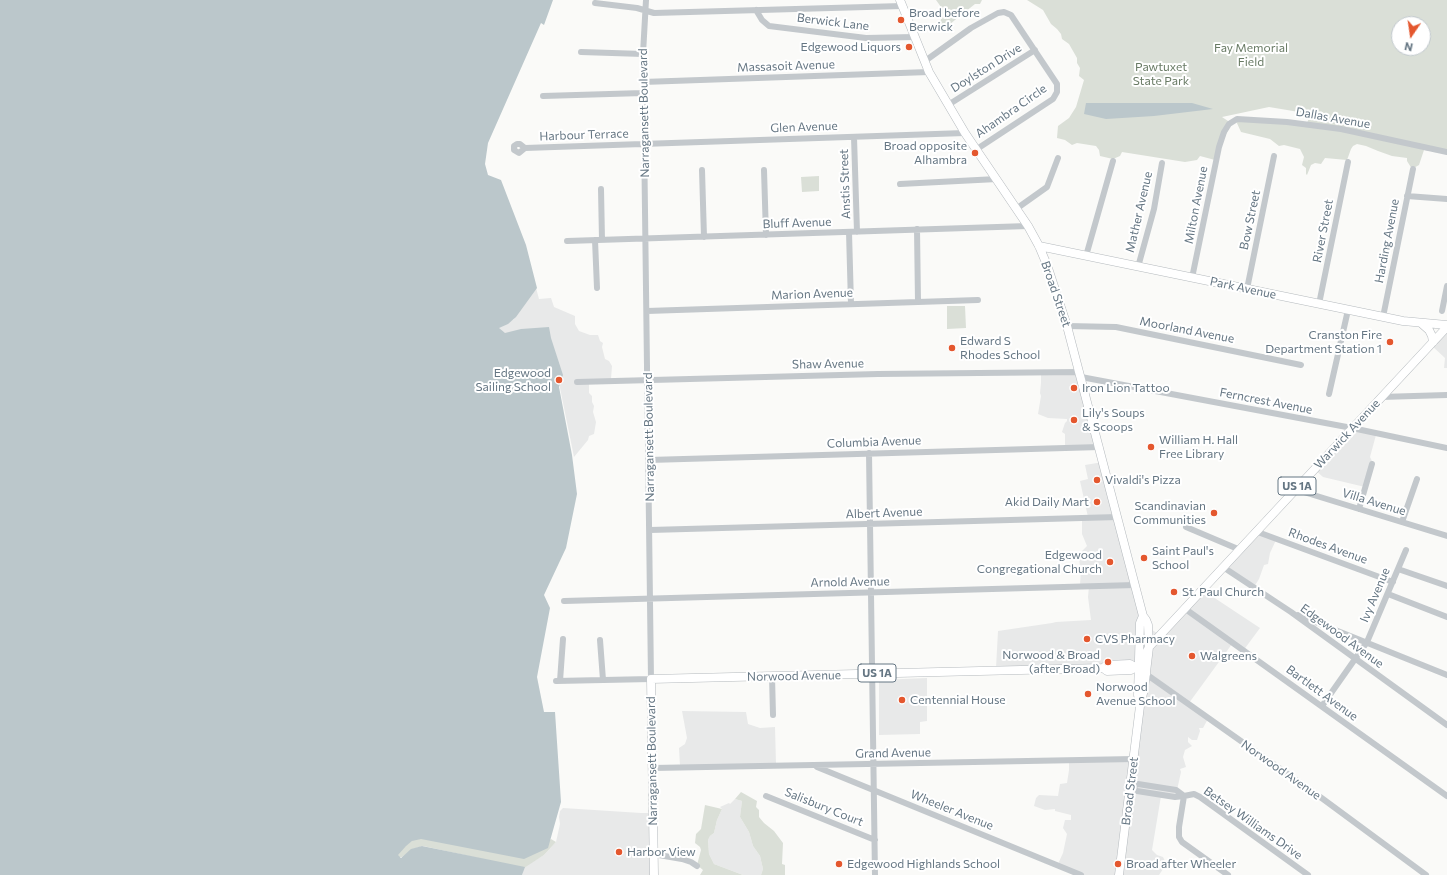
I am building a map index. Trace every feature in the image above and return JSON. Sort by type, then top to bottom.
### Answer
[{"type":"main road","name":"Broad Street","points":[[901,3],[929,72],[965,133],[1028,226],[1039,246],[1053,280],[1081,375],[1143,616],[1148,626],[1149,647],[1146,674],[1140,706],[1119,875]]},
{"type":"main road","name":"Park Avenue","points":[[1039,246],[1383,317],[1447,326]]},
{"type":"main road","points":[[1421,323],[1429,330],[1433,342]]},
{"type":"main road","name":"Warwick Avenue","points":[[1137,667],[1149,647],[1184,608],[1447,326]]},
{"type":"main road","name":"Broad Street","points":[[1140,706],[1137,667],[1140,623],[1143,616]]},
{"type":"main road","name":"Norwood Avenue","points":[[651,679],[1103,668],[1107,671],[1131,670],[1137,667],[1146,674]]},
{"type":"main road","name":"Narragansett Boulevard","points":[[651,679],[654,875]]},
{"type":"street","name":"Narragansett Boulevard","points":[[646,0],[643,54],[643,93],[651,679]]},
{"type":"street","points":[[595,3],[637,8],[654,13],[901,3]]},
{"type":"street","name":"Berwick Lane","points":[[756,10],[762,20],[769,26],[866,38],[914,37]]},
{"type":"street","name":"Ahambra Circle","points":[[924,61],[971,28],[998,13],[1004,12],[1011,15],[1056,84],[1057,90],[1053,99],[977,149]]},
{"type":"street","name":"Doylston Drive","points":[[948,105],[1035,50]]},
{"type":"street","points":[[581,52],[643,54]]},
{"type":"street","name":"Massasoit Avenue","points":[[643,82],[929,72]]},
{"type":"street","points":[[543,96],[643,93]]},
{"type":"street","name":"Dallas Avenue","points":[[1223,136],[1229,124],[1237,119],[1287,122],[1341,130],[1447,152]]},
{"type":"street","name":"Glen Avenue","points":[[644,144],[965,133]]},
{"type":"street","name":"Anstis Street","points":[[854,136],[857,232]]},
{"type":"street","name":"Milton Avenue","points":[[1192,278],[1214,168],[1223,136]]},
{"type":"street","name":"Harbour Terrace","points":[[525,148],[644,144]]},
{"type":"street","name":"Bow Street","points":[[1247,289],[1274,156]]},
{"type":"street","points":[[1016,209],[1047,187],[1058,158]]},
{"type":"street","points":[[1086,256],[1113,161]]},
{"type":"street","name":"River Street","points":[[1319,304],[1348,162]]},
{"type":"street","name":"Mather Avenue","points":[[1138,267],[1153,212],[1162,163]]},
{"type":"street","name":"Harding Avenue","points":[[1383,317],[1413,169]]},
{"type":"street","points":[[702,170],[704,237]]},
{"type":"street","points":[[764,170],[766,235]]},
{"type":"street","points":[[900,184],[997,179]]},
{"type":"street","points":[[601,189],[602,240]]},
{"type":"street","points":[[1407,196],[1447,199]]},
{"type":"street","name":"Bluff Avenue","points":[[567,241],[1028,226]]},
{"type":"street","points":[[917,229],[918,302]]},
{"type":"street","points":[[849,232],[851,304]]},
{"type":"street","points":[[595,240],[597,288]]},
{"type":"street","points":[[1442,311],[1447,286]]},
{"type":"street","name":"Marion Avenue","points":[[647,311],[978,300]]},
{"type":"street","points":[[1329,394],[1348,310]]},
{"type":"street","name":"Moorland Avenue","points":[[1067,326],[1116,327],[1301,365]]},
{"type":"street","name":"Shaw Avenue","points":[[577,382],[878,374],[1081,375]]},
{"type":"street","name":"Ferncrest Avenue","points":[[1081,375],[1447,448]]},
{"type":"street","points":[[1381,397],[1447,395]]},
{"type":"street","name":"Columbia Avenue","points":[[649,460],[1100,447]]},
{"type":"street","points":[[869,454],[875,875]]},
{"type":"street","points":[[1359,509],[1372,464]]},
{"type":"street","points":[[1402,522],[1417,479]]},
{"type":"street","name":"Villa Avenue","points":[[1294,489],[1402,522],[1446,533]]},
{"type":"street","name":"Albert Avenue","points":[[650,530],[1118,517]]},
{"type":"street","points":[[1186,527],[1238,549]]},
{"type":"street","name":"Rhodes Avenue","points":[[1255,531],[1393,582]]},
{"type":"street","name":"Ivy Avenue","points":[[1322,706],[1367,642],[1406,550]]},
{"type":"street","name":"Edgewood Avenue","points":[[1223,567],[1291,612],[1355,660],[1447,725]]},
{"type":"street","points":[[1398,569],[1447,586]]},
{"type":"street","name":"Arnold Avenue","points":[[564,601],[1135,585]]},
{"type":"street","points":[[1388,594],[1447,617]]},
{"type":"street","name":"Bartlett Avenue","points":[[1184,608],[1447,796]]},
{"type":"street","points":[[1291,612],[1447,675]]},
{"type":"street","name":"Norwood Avenue","points":[[563,639],[558,681],[651,679]]},
{"type":"street","points":[[600,640],[602,680]]},
{"type":"street","name":"Norwood Avenue","points":[[1146,674],[1336,808],[1426,875]]},
{"type":"street","points":[[772,676],[773,715]]},
{"type":"street","name":"Grand Avenue","points":[[653,768],[1134,759]]},
{"type":"street","name":"Wheeler Avenue","points":[[814,766],[1082,875]]},
{"type":"street","name":"Betsey Williams Drive","points":[[1131,787],[1138,784],[1176,790],[1184,796],[1194,794],[1308,875]]},
{"type":"street","name":"Salisbury Court","points":[[766,796],[875,840]]},
{"type":"street","name":"Betsey Williams Drive","points":[[1184,796],[1179,827],[1179,837],[1182,842],[1228,875]]},
{"type":"street","points":[[653,854],[682,859],[698,866]]},
{"type":"shaded area","points":[[0,0],[553,0],[544,25],[541,23],[488,143],[485,164],[488,175],[501,180],[526,245],[537,288],[516,317],[508,324],[499,328],[505,333],[521,329],[549,327],[563,375],[559,387],[572,455],[577,494],[566,548],[544,595],[550,608],[537,677],[544,712],[555,712],[561,802],[548,848],[524,859],[421,839],[412,841],[398,855],[401,858],[411,849],[422,846],[525,867],[522,875],[0,875]]},
{"type":"shaded area","points":[[1086,103],[1192,103],[1213,109],[1154,116],[1106,119],[1084,114]]},
{"type":"shaded area","points":[[531,269],[539,299],[551,298],[554,307],[575,316],[575,324],[579,331],[590,335],[598,335],[600,341],[603,343],[602,347],[605,359],[609,361],[612,366],[611,379],[589,380],[589,393],[592,396],[594,406],[593,412],[596,422],[594,434],[589,436],[588,440],[574,457],[560,388],[558,363],[511,334],[420,331],[513,320],[525,303]]},
{"type":"shaded area","points":[[1447,327],[1447,368],[1444,368],[1445,358],[1431,345]]},
{"type":"shaded area","points":[[1077,373],[1100,447],[1065,445],[1065,434],[1062,432],[1067,419],[1048,418],[1038,414],[1041,396],[1041,374]]},
{"type":"shaded area","points":[[1351,429],[1376,435],[1370,457],[1372,461],[1365,487],[1323,477],[1314,469]]},
{"type":"shaded area","points":[[1103,462],[1121,530],[1141,624],[1159,634],[1201,589],[1260,628],[1243,651],[1232,644],[1189,703],[1209,717],[1203,728],[1199,728],[1200,731],[1197,740],[1192,740],[1188,737],[1188,742],[1192,746],[1185,750],[1183,757],[1186,767],[1180,769],[1181,772],[1177,790],[1182,795],[1161,796],[1152,850],[1157,855],[1163,857],[1169,865],[1163,869],[1159,875],[1081,875],[1058,864],[1063,853],[1067,834],[1063,828],[1065,820],[1071,820],[1071,815],[1055,811],[1055,809],[1045,810],[1034,806],[1036,798],[1039,795],[1058,796],[1060,784],[1067,783],[1069,759],[1133,758],[1143,670],[996,668],[998,631],[1056,622],[1091,620],[1088,597],[1089,586],[1080,585],[1081,568],[1079,558],[1082,551],[1087,546],[1082,534],[1082,519],[1088,517],[1080,481],[1088,479],[1085,465]]},
{"type":"shaded area","points":[[1253,533],[1276,540],[1270,553],[1268,564],[1264,565],[1259,579],[1254,587],[1223,566]]},
{"type":"shaded area","points":[[927,678],[927,721],[920,722],[920,734],[879,735],[879,680]]},
{"type":"shaded area","points":[[682,711],[746,712],[748,724],[760,728],[775,727],[776,764],[680,766],[679,748],[685,744],[687,738]]},
{"type":"shaded area","points":[[735,799],[742,801],[740,817],[749,832],[753,846],[760,856],[763,869],[761,875],[743,875],[714,864],[709,854],[708,840],[714,833],[717,820],[722,809],[720,807],[729,803],[730,804]]},
{"type":"shaded area","points":[[563,808],[652,813],[653,875],[522,875],[523,869],[527,865],[544,855],[556,842],[560,824],[560,811]]},
{"type":"green space","points":[[936,0],[982,0],[980,4],[975,4],[950,24],[947,21],[945,26],[939,24],[943,15],[941,7]]},
{"type":"green space","name":"Pawtuxet State Park","points":[[1027,0],[1447,0],[1447,153],[1424,150],[1419,165],[1412,169],[1407,161],[1407,158],[1392,156],[1357,144],[1351,149],[1347,160],[1325,158],[1321,164],[1315,163],[1311,165],[1307,175],[1306,168],[1302,165],[1304,157],[1300,149],[1284,145],[1279,146],[1270,139],[1241,132],[1236,121],[1306,125],[1311,114],[1269,107],[1222,117],[1231,123],[1215,160],[1200,156],[1197,160],[1185,162],[1122,152],[1120,156],[1113,159],[1100,156],[1099,150],[1096,146],[1077,143],[1072,145],[1065,140],[1057,138],[1058,126],[1069,118],[1076,107],[1084,80],[1079,76],[1080,68],[1077,63],[1077,58],[1069,44],[1062,39],[1061,34],[1051,24],[1043,10]]},
{"type":"green space","points":[[819,176],[819,191],[802,192],[801,177]]},
{"type":"green space","points":[[947,306],[965,306],[966,328],[947,329]]},
{"type":"green space","points":[[741,792],[757,801],[756,807],[759,810],[759,817],[774,831],[783,843],[782,864],[785,865],[785,875],[761,875],[763,869],[760,856],[753,846],[749,832],[740,817],[742,801],[735,799]]},
{"type":"green space","points":[[705,805],[722,809],[717,820],[714,833],[708,840],[709,854],[714,864],[743,875],[700,875],[703,870],[697,865],[701,850],[695,843],[696,834],[701,829]]},
{"type":"green space","points":[[417,837],[539,850],[551,839],[556,842],[544,855],[524,868],[423,846],[413,849],[402,857],[398,857],[399,850]]},
{"type":"place","name":"Broad before Berwick","points":[[901,20]]},
{"type":"place","name":"Edgewood Liquors","points":[[909,47]]},
{"type":"place","name":"Broad opposite Alhambra","points":[[975,153]]},
{"type":"place","name":"Cranston Fire Department Station 1","points":[[1390,342]]},
{"type":"place","name":"Edward S Rhodes School","points":[[952,348]]},
{"type":"place","name":"Edgewood Sailing School","points":[[559,380]]},
{"type":"place","name":"Iron Lion Tattoo","points":[[1074,388]]},
{"type":"place","name":"Lily's Soups & Scoops","points":[[1074,420]]},
{"type":"place","name":"William H. Hall Free Library","points":[[1151,447]]},
{"type":"place","name":"Vivaldi's Pizza","points":[[1097,480]]},
{"type":"place","name":"Akid Daily Mart","points":[[1097,502]]},
{"type":"place","name":"Scandinavian Communities","points":[[1214,513]]},
{"type":"place","name":"Saint Paul's School","points":[[1144,558]]},
{"type":"place","name":"Edgewood Congregational Church","points":[[1110,562]]},
{"type":"place","name":"St. Paul Church","points":[[1174,592]]},
{"type":"place","name":"CVS Pharmacy","points":[[1087,639]]},
{"type":"place","name":"Walgreens","points":[[1192,656]]},
{"type":"place","name":"Norwood & Broad (after Broad)","points":[[1108,662]]},
{"type":"place","name":"Norwood Avenue School","points":[[1088,694]]},
{"type":"place","name":"Centennial House","points":[[902,700]]},
{"type":"place","name":"Harbor View","points":[[619,852]]},
{"type":"place","name":"Edgewood Highlands School","points":[[839,864]]},
{"type":"place","name":"Broad after Wheeler","points":[[1118,864]]},
{"type":"park label","name":"Fay Memorial Field","points":[[1251,55]]}]
